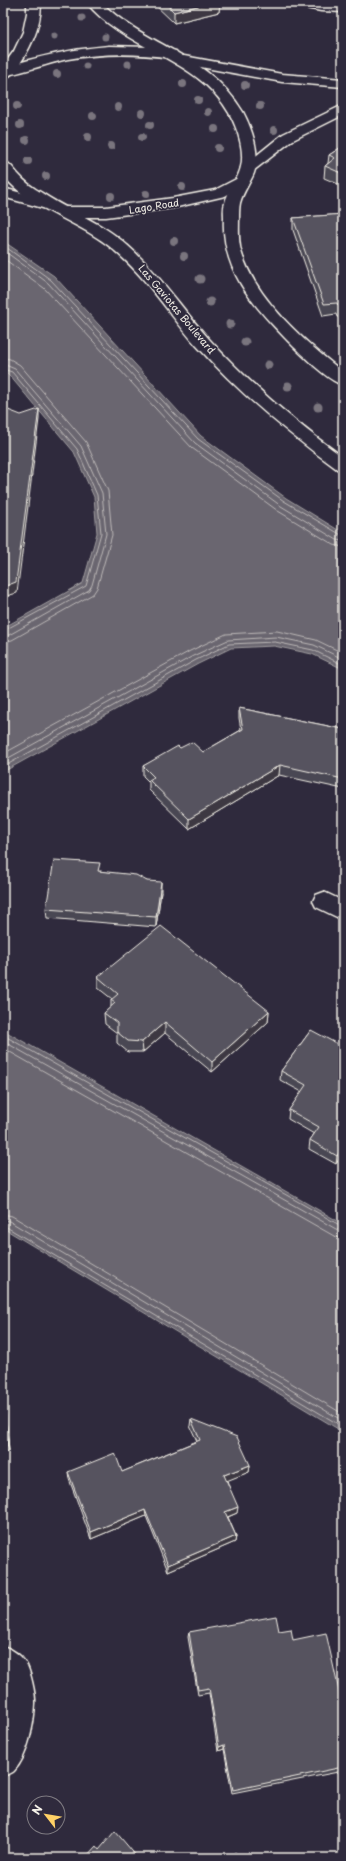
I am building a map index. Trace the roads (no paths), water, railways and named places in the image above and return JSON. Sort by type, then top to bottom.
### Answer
[{"type":"street","points":[[4,73],[25,45],[32,27],[34,3]]},
{"type":"street","points":[[94,3],[118,25],[184,60],[202,72],[215,85],[235,112],[245,134],[249,154],[245,174],[232,205],[231,228],[233,252],[243,275],[266,310],[343,380]]},
{"type":"street","points":[[300,3],[321,7],[343,8]]},
{"type":"street","points":[[4,73],[35,62],[83,53],[140,49],[171,54]]},
{"type":"street","points":[[184,60],[282,78],[343,84]]},
{"type":"street","name":"Lago Road","points":[[3,192],[56,208],[106,212],[173,203],[220,193],[245,174],[288,137],[343,108]]},
{"type":"street","name":"Las Gaviotas Boulevard","points":[[3,165],[7,171],[25,187],[56,208],[105,235],[131,256],[150,276],[202,340],[229,369],[307,439],[343,465]]},
{"type":"street","points":[[324,901],[343,911]]},
{"type":"street","points":[[3,1660],[15,1672],[21,1702],[13,1744],[3,1761]]},
{"type":"water","points":[[3,241],[54,276],[201,436],[286,498],[343,533],[343,669],[312,654],[274,646],[231,648],[198,664],[3,772],[3,628],[83,583],[97,533],[94,497],[74,452],[9,375],[3,372]]},
{"type":"water","points":[[3,1030],[343,1224],[343,1432],[3,1228]]}]
